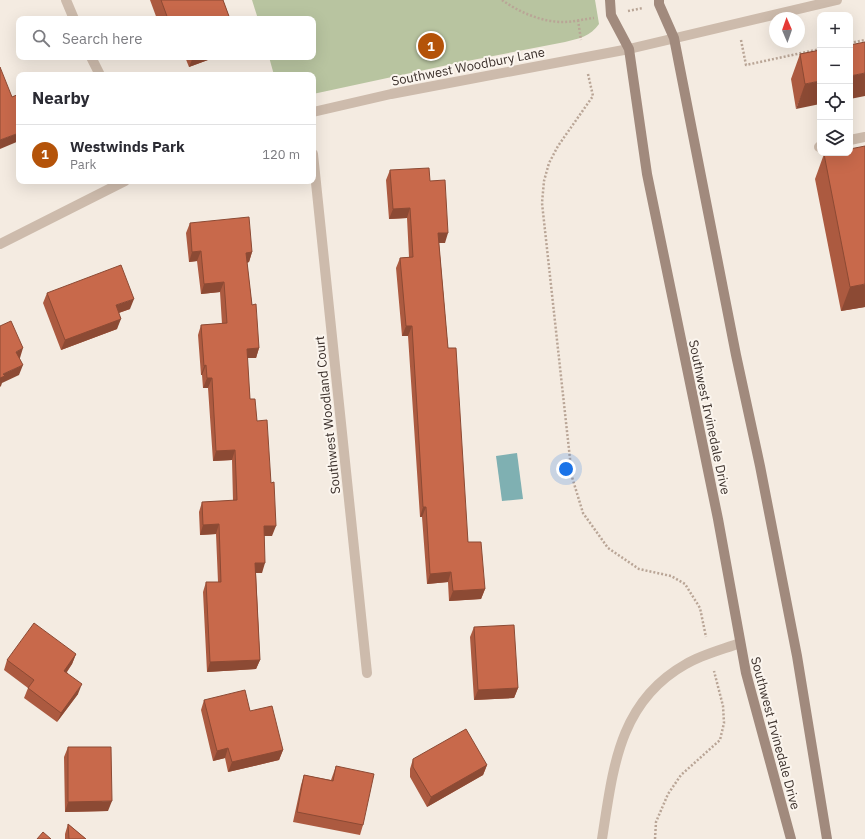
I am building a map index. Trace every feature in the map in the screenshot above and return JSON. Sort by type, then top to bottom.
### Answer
[{"type":"main road","name":"Southwest Irvinedale Drive","points":[[610,0],[611,15],[629,49],[647,174],[716,511],[746,673],[791,839]]},
{"type":"main road","name":"Southwest Irvinedale Drive","points":[[659,0],[659,4],[674,38],[733,339],[760,466],[797,656],[827,839]]},
{"type":"street","points":[[66,0],[73,16]]},
{"type":"street","name":"Southwest Woodbury Lane","points":[[316,111],[391,94],[629,49],[837,0]]},
{"type":"street","points":[[92,60],[98,72]]},
{"type":"street","points":[[853,139],[865,137]]},
{"type":"street","name":"Southwest Woodland Court","points":[[316,183],[367,673]]},
{"type":"street","points":[[0,244],[119,184]]},
{"type":"street","points":[[602,839],[610,786],[620,744],[636,711],[650,691],[662,680],[687,663],[740,643]]},
{"type":"path","points":[[502,0],[510,6]]},
{"type":"path","points":[[578,20],[580,26]]},
{"type":"path","points":[[738,23],[746,65],[817,50]]},
{"type":"path","points":[[853,42],[865,40]]},
{"type":"path","points":[[593,96],[562,139],[549,163],[544,181],[542,203],[572,477],[583,513],[608,548],[639,569],[671,576],[685,584],[700,608],[719,695],[723,706],[724,723],[720,740],[681,775],[668,794],[656,822],[655,839]]},
{"type":"green space","points":[[252,0],[595,0],[599,24],[588,34],[570,41],[457,63],[316,93],[316,72],[273,72],[270,60],[316,60],[316,16],[257,16]]},
{"type":"water","points":[[517,453],[523,499],[502,501],[496,456]]},
{"type":"building","points":[[161,0],[223,0],[229,16],[167,16]]},
{"type":"building","points":[[865,42],[865,73],[853,75],[853,44]]},
{"type":"building","points":[[817,51],[817,82],[805,84],[800,54]]},
{"type":"building","points":[[0,67],[12,97],[16,95],[16,134],[0,140]]},
{"type":"building","points":[[865,146],[865,284],[850,287],[824,156],[853,156],[853,148]]},
{"type":"building","points":[[429,168],[430,181],[445,180],[448,233],[438,233],[448,348],[456,348],[468,542],[481,542],[485,589],[453,591],[451,572],[430,574],[426,507],[423,507],[412,326],[406,326],[400,258],[413,257],[410,208],[393,209],[390,170]]},
{"type":"building","points":[[249,217],[252,252],[246,253],[252,305],[256,304],[259,348],[247,349],[250,399],[255,399],[257,421],[267,420],[271,483],[274,482],[276,526],[264,526],[265,563],[255,563],[260,660],[210,662],[206,582],[221,582],[219,524],[203,525],[202,502],[237,500],[235,450],[216,451],[212,378],[207,378],[206,365],[204,366],[201,325],[227,323],[224,282],[204,284],[201,251],[192,252],[190,223]]},
{"type":"building","points":[[121,265],[134,299],[116,305],[121,319],[65,340],[47,293]]},
{"type":"building","points":[[11,321],[23,348],[16,352],[23,365],[3,374],[5,376],[0,378],[0,326]]},
{"type":"building","points":[[34,623],[76,654],[64,671],[82,684],[61,713],[28,688],[34,680],[7,660]]},
{"type":"building","points":[[514,625],[518,688],[478,690],[474,627]]},
{"type":"building","points":[[245,690],[250,711],[272,706],[283,750],[232,762],[228,748],[217,751],[204,700]]},
{"type":"building","points":[[466,729],[487,765],[431,797],[413,767],[413,759]]},
{"type":"building","points":[[68,747],[111,747],[112,801],[68,802]]},
{"type":"building","points":[[336,766],[374,774],[363,825],[297,812],[304,775],[333,781]]},
{"type":"building","points":[[68,824],[86,839],[69,839]]},
{"type":"building","points":[[43,832],[51,839],[37,839]]},
{"type":"place","name":"Westwinds Park","points":[[431,46]]}]
